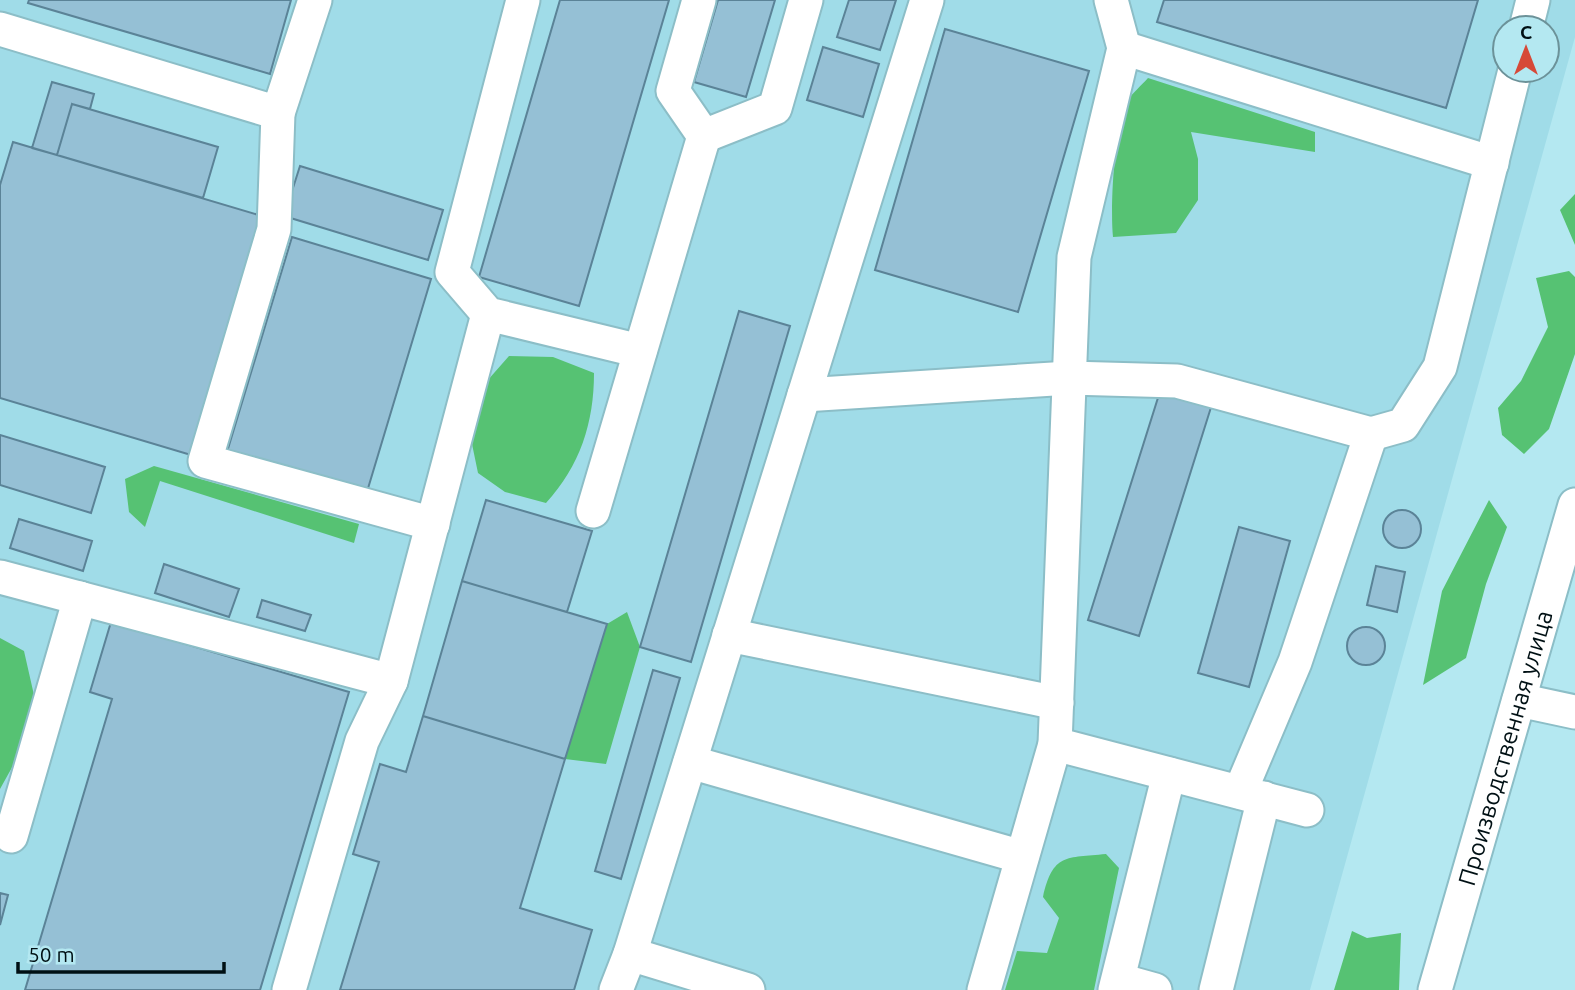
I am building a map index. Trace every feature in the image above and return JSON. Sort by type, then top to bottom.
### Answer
[{"type":"street","points":[[314,0],[278,113],[274,229],[205,461],[433,524]]},
{"type":"street","points":[[523,0],[452,272],[488,314],[640,351]]},
{"type":"street","points":[[699,0],[673,91],[704,136]]},
{"type":"street","points":[[704,136],[775,108],[806,0]]},
{"type":"street","points":[[616,990],[630,954],[927,0]]},
{"type":"street","points":[[984,990],[1055,744],[1074,257],[1124,48],[1111,0]]},
{"type":"street","points":[[0,29],[278,113]]},
{"type":"street","points":[[1124,48],[1492,163]]},
{"type":"street","points":[[804,395],[1069,378],[1178,381],[1371,434],[1403,425],[1440,367],[1512,84]]},
{"type":"street","points":[[593,511],[704,136]]},
{"type":"street","points":[[289,990],[362,741],[391,681],[488,314]]},
{"type":"street","points":[[1216,990],[1252,795],[1371,434]]},
{"type":"street","name":"Производственная улица","points":[[1436,990],[1575,505]]},
{"type":"street","points":[[0,577],[391,681]]},
{"type":"street","points":[[11,836],[80,598]]},
{"type":"street","points":[[729,635],[1057,703]]},
{"type":"street","points":[[1519,700],[1575,712]]},
{"type":"street","points":[[1055,744],[1307,810]]},
{"type":"street","points":[[690,762],[1022,857]]},
{"type":"street","points":[[1155,990],[1117,985],[1169,774]]},
{"type":"street","points":[[630,954],[748,990]]},
{"type":"shaded area","points":[[0,0],[1575,0],[1575,37],[1310,990],[0,990]]},
{"type":"green space","points":[[1148,78],[1315,132],[1315,152],[1191,132],[1198,159],[1198,200],[1176,233],[1113,237],[1113,188],[1119,130],[1127,102]]},
{"type":"green space","points":[[1575,194],[1575,245],[1560,210]]},
{"type":"green space","points":[[1569,271],[1575,277],[1575,354],[1549,429],[1524,454],[1502,435],[1498,408],[1521,381],[1548,327],[1536,278]]},
{"type":"green space","points":[[509,356],[553,357],[594,373],[591,409],[583,443],[568,474],[546,503],[505,492],[478,473],[472,444],[487,381]]},
{"type":"green space","points":[[154,466],[359,524],[354,543],[160,481],[145,527],[129,512],[125,479]]},
{"type":"green space","points":[[1489,500],[1507,527],[1486,584],[1466,658],[1423,685],[1442,591]]},
{"type":"green space","points":[[627,612],[640,647],[606,764],[565,759],[607,624]]},
{"type":"green space","points":[[0,638],[24,651],[36,704],[15,762],[0,789]]},
{"type":"green space","points":[[1106,854],[1119,868],[1094,990],[1005,990],[1017,951],[1047,953],[1059,918],[1043,897],[1051,872],[1063,860]]},
{"type":"green space","points":[[1352,931],[1367,938],[1401,933],[1399,990],[1334,990]]},
{"type":"building","points":[[29,0],[291,0],[270,74],[28,3]]},
{"type":"building","points":[[560,0],[669,0],[579,306],[479,277]]},
{"type":"building","points":[[718,0],[775,0],[746,97],[694,82]]},
{"type":"building","points":[[849,0],[896,0],[880,50],[837,37]]},
{"type":"building","points":[[1164,0],[1478,0],[1446,108],[1157,22]]},
{"type":"building","points":[[945,29],[1089,71],[1018,312],[875,270]]},
{"type":"building","points":[[823,47],[879,64],[863,117],[807,100]]},
{"type":"building","points":[[52,82],[94,94],[90,109],[72,104],[57,155],[32,148]]},
{"type":"building","points":[[72,104],[218,147],[203,198],[57,155]]},
{"type":"building","points":[[13,142],[262,216],[191,455],[0,398],[0,185]]},
{"type":"building","points":[[300,166],[443,210],[428,260],[284,216]]},
{"type":"building","points":[[292,237],[431,279],[366,495],[227,452]]},
{"type":"building","points":[[739,311],[790,326],[691,662],[640,647]]},
{"type":"building","points":[[1162,385],[1213,401],[1139,636],[1088,620]]},
{"type":"building","points":[[0,435],[105,467],[91,513],[0,485]]},
{"type":"building","points":[[486,500],[592,531],[567,612],[462,581]]},
{"type":"building","points":[[1402,510],[1415,516],[1421,529],[1415,542],[1402,548],[1389,542],[1383,529],[1389,516]]},
{"type":"building","points":[[19,519],[92,541],[83,571],[10,548]]},
{"type":"building","points":[[1239,527],[1290,541],[1249,687],[1198,673]]},
{"type":"building","points":[[164,564],[239,589],[229,617],[155,593]]},
{"type":"building","points":[[1376,566],[1405,572],[1397,612],[1367,605]]},
{"type":"building","points":[[462,581],[607,624],[565,759],[423,716]]},
{"type":"building","points":[[262,600],[311,615],[305,631],[257,617]]},
{"type":"building","points":[[111,622],[349,692],[260,990],[25,990],[112,699],[90,692]]},
{"type":"building","points":[[1366,627],[1379,633],[1385,646],[1379,659],[1366,665],[1353,659],[1347,646],[1353,633]]},
{"type":"building","points":[[653,670],[680,678],[621,879],[595,871]]},
{"type":"building","points":[[423,716],[565,759],[520,908],[592,930],[574,990],[340,990],[379,862],[353,854],[380,764],[406,772]]},
{"type":"building","points":[[0,893],[8,895],[0,925]]}]
